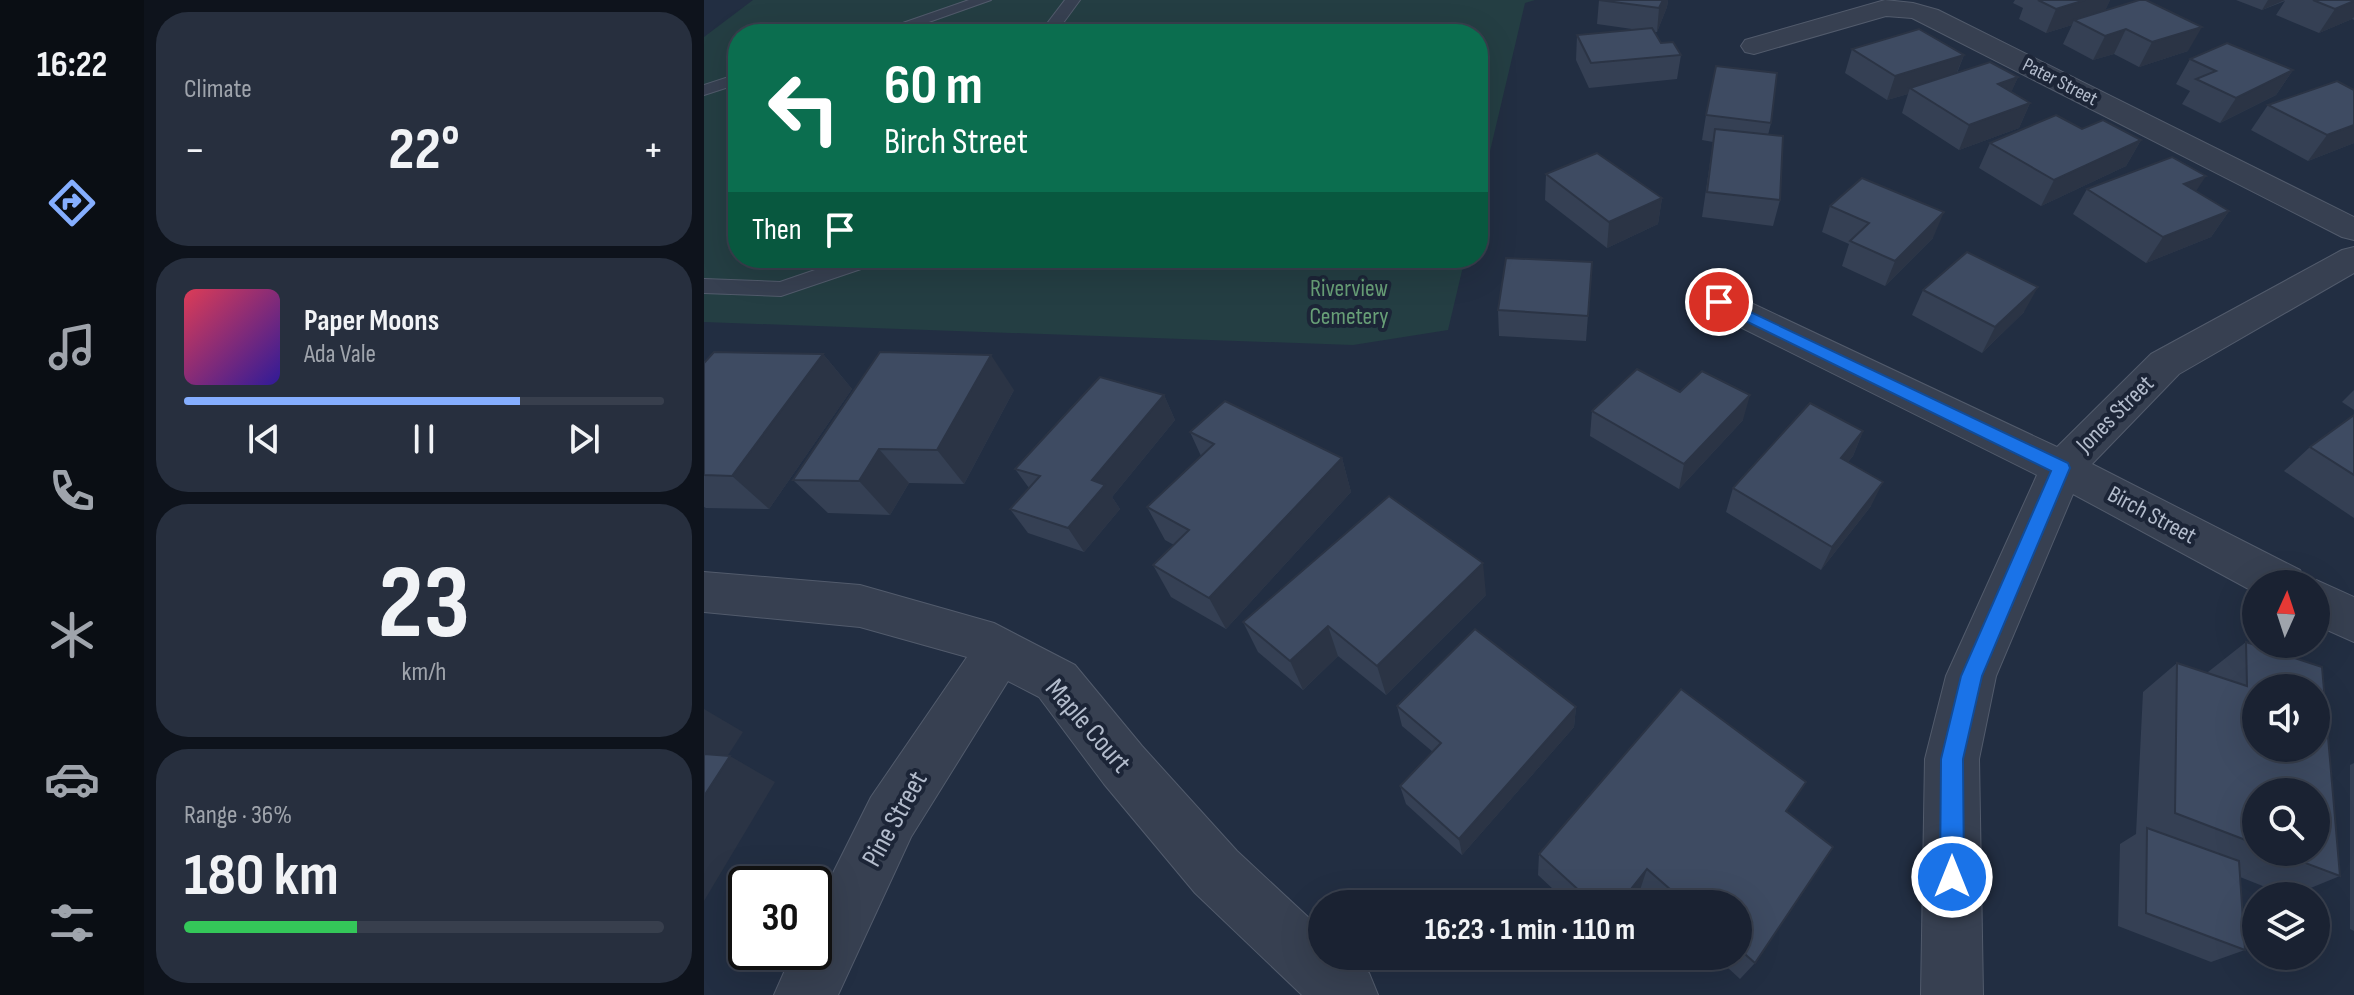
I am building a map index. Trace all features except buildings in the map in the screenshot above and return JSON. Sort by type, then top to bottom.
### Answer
[{"type":"street","name":"Pater Street","points":[[1754,46],[1885,8],[1907,7],[1927,13],[2354,230]]},
{"type":"street","name":"Jones Street","points":[[1952,995],[1952,759],[1971,676],[2062,468],[2165,364],[2354,258]]},
{"type":"street","name":"Birch Street","points":[[1719,302],[2062,468],[2256,570]]},
{"type":"street","name":"Maple Court","points":[[704,592],[860,606],[977,638],[1057,681],[1123,765],[1216,872],[1347,995]]},
{"type":"street","points":[[2330,608],[2354,621]]},
{"type":"street","name":"Pine Street","points":[[805,995],[891,817],[1000,650]]},
{"type":"lane","points":[[910,24],[984,0]]},
{"type":"lane","points":[[1055,24],[1073,0]]},
{"type":"lane","points":[[704,90],[728,82]]},
{"type":"lane","points":[[704,286],[781,289],[842,268]]},
{"type":"green space","name":"Riverview Cemetery","points":[[753,0],[1535,0],[1525,3],[1488,160],[1488,24],[728,24],[728,268],[1463,268],[1448,330],[1353,345],[704,322],[704,37]]},
{"type":"route","points":[[1719,302],[2062,468],[1971,676],[1952,759],[1952,877]]}]
